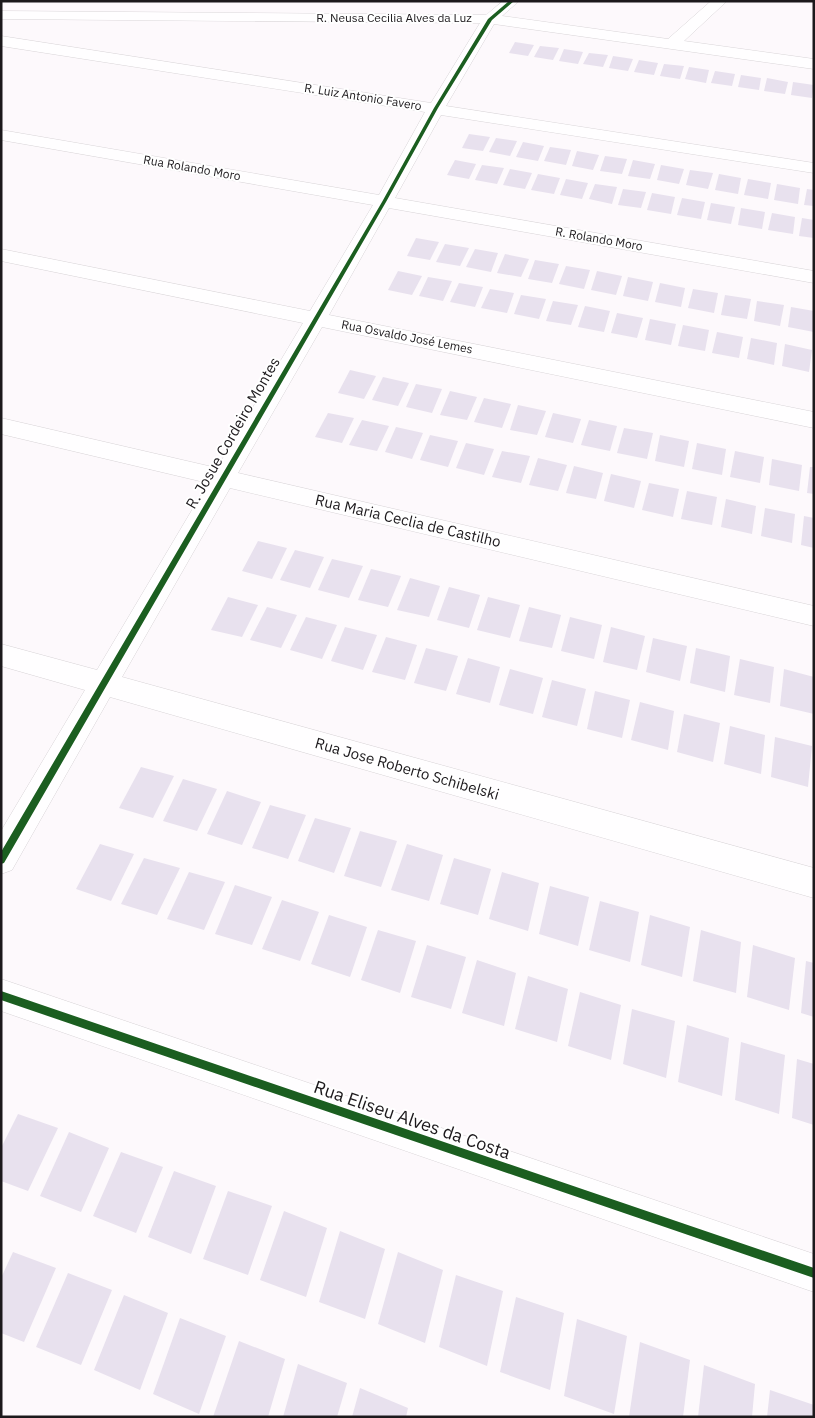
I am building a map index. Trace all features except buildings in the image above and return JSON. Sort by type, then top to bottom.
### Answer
[{"type":"street","name":"R. Josue Cordeiro Montes","points":[[1,860],[384,202],[436,108],[490,19],[512,1]]},
{"type":"street","points":[[672,44],[720,1]]},
{"type":"street","name":"R. Neusa Cecilia Alves da Luz","points":[[1,15],[490,19],[814,64]]},
{"type":"street","name":"R. Luiz Antonio Favero","points":[[1,41],[814,168]]},
{"type":"street","name":"Rua Rolando Moro","points":[[1,135],[384,202]]},
{"type":"street","name":"R. Rolando Moro","points":[[384,202],[814,277]]},
{"type":"street","name":"Rua Osvaldo José Lemes","points":[[1,255],[814,420]]},
{"type":"street","name":"Rua Maria Ceclia de Castilho","points":[[1,426],[814,616]]},
{"type":"street","name":"Rua Jose Roberto Schibelski","points":[[1,654],[814,883]]},
{"type":"street","name":"Rua Eliseu Alves da Costa","points":[[1,995],[814,1273]]},
{"type":"cycle path","points":[[1,860],[384,202],[436,108],[490,19],[512,1]]},
{"type":"cycle path","points":[[1,995],[814,1273]]}]
